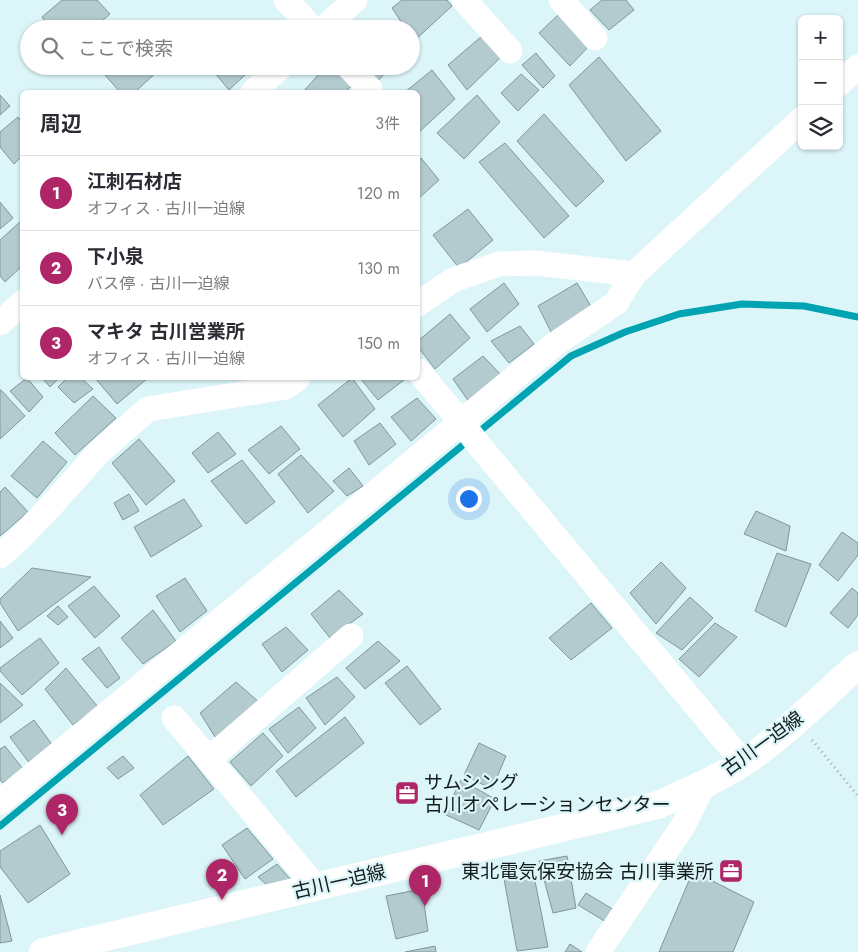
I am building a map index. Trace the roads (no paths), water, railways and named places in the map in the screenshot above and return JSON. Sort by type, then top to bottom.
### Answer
[{"type":"main road","name":"古川一迫線","points":[[43,952],[658,805],[704,784],[743,762],[796,720],[858,666]]},
{"type":"street","points":[[286,0],[305,20]]},
{"type":"street","points":[[333,20],[355,0]]},
{"type":"street","points":[[464,0],[510,51]]},
{"type":"street","points":[[560,0],[595,38]]},
{"type":"street","points":[[263,89],[275,75]]},
{"type":"street","points":[[357,75],[370,89]]},
{"type":"street","points":[[0,802],[469,433],[555,344],[616,304],[634,274],[798,123]]},
{"type":"street","points":[[420,303],[453,280],[499,264],[535,263],[634,274]]},
{"type":"street","points":[[0,324],[20,305]]},
{"type":"street","points":[[420,373],[743,762]]},
{"type":"street","points":[[0,556],[49,508],[100,452],[148,409],[286,387],[295,380]]},
{"type":"street","points":[[209,759],[351,636]]},
{"type":"street","points":[[174,718],[316,887]]},
{"type":"street","points":[[598,952],[683,826],[704,784]]},
{"type":"waterway","points":[[0,826],[571,356],[625,332],[679,314],[742,304],[804,306],[858,317]]},
{"type":"place","name":"サムシング 古川オペレーションセンター","points":[[407,793]]},
{"type":"place","name":"マキタ 古川営業所","points":[[62,835]]},
{"type":"place","name":"東北電気保安協会 古川事業所","points":[[731,871]]},
{"type":"place","name":"下小泉","points":[[222,900]]},
{"type":"place","name":"江刺石材店","points":[[425,906]]}]
